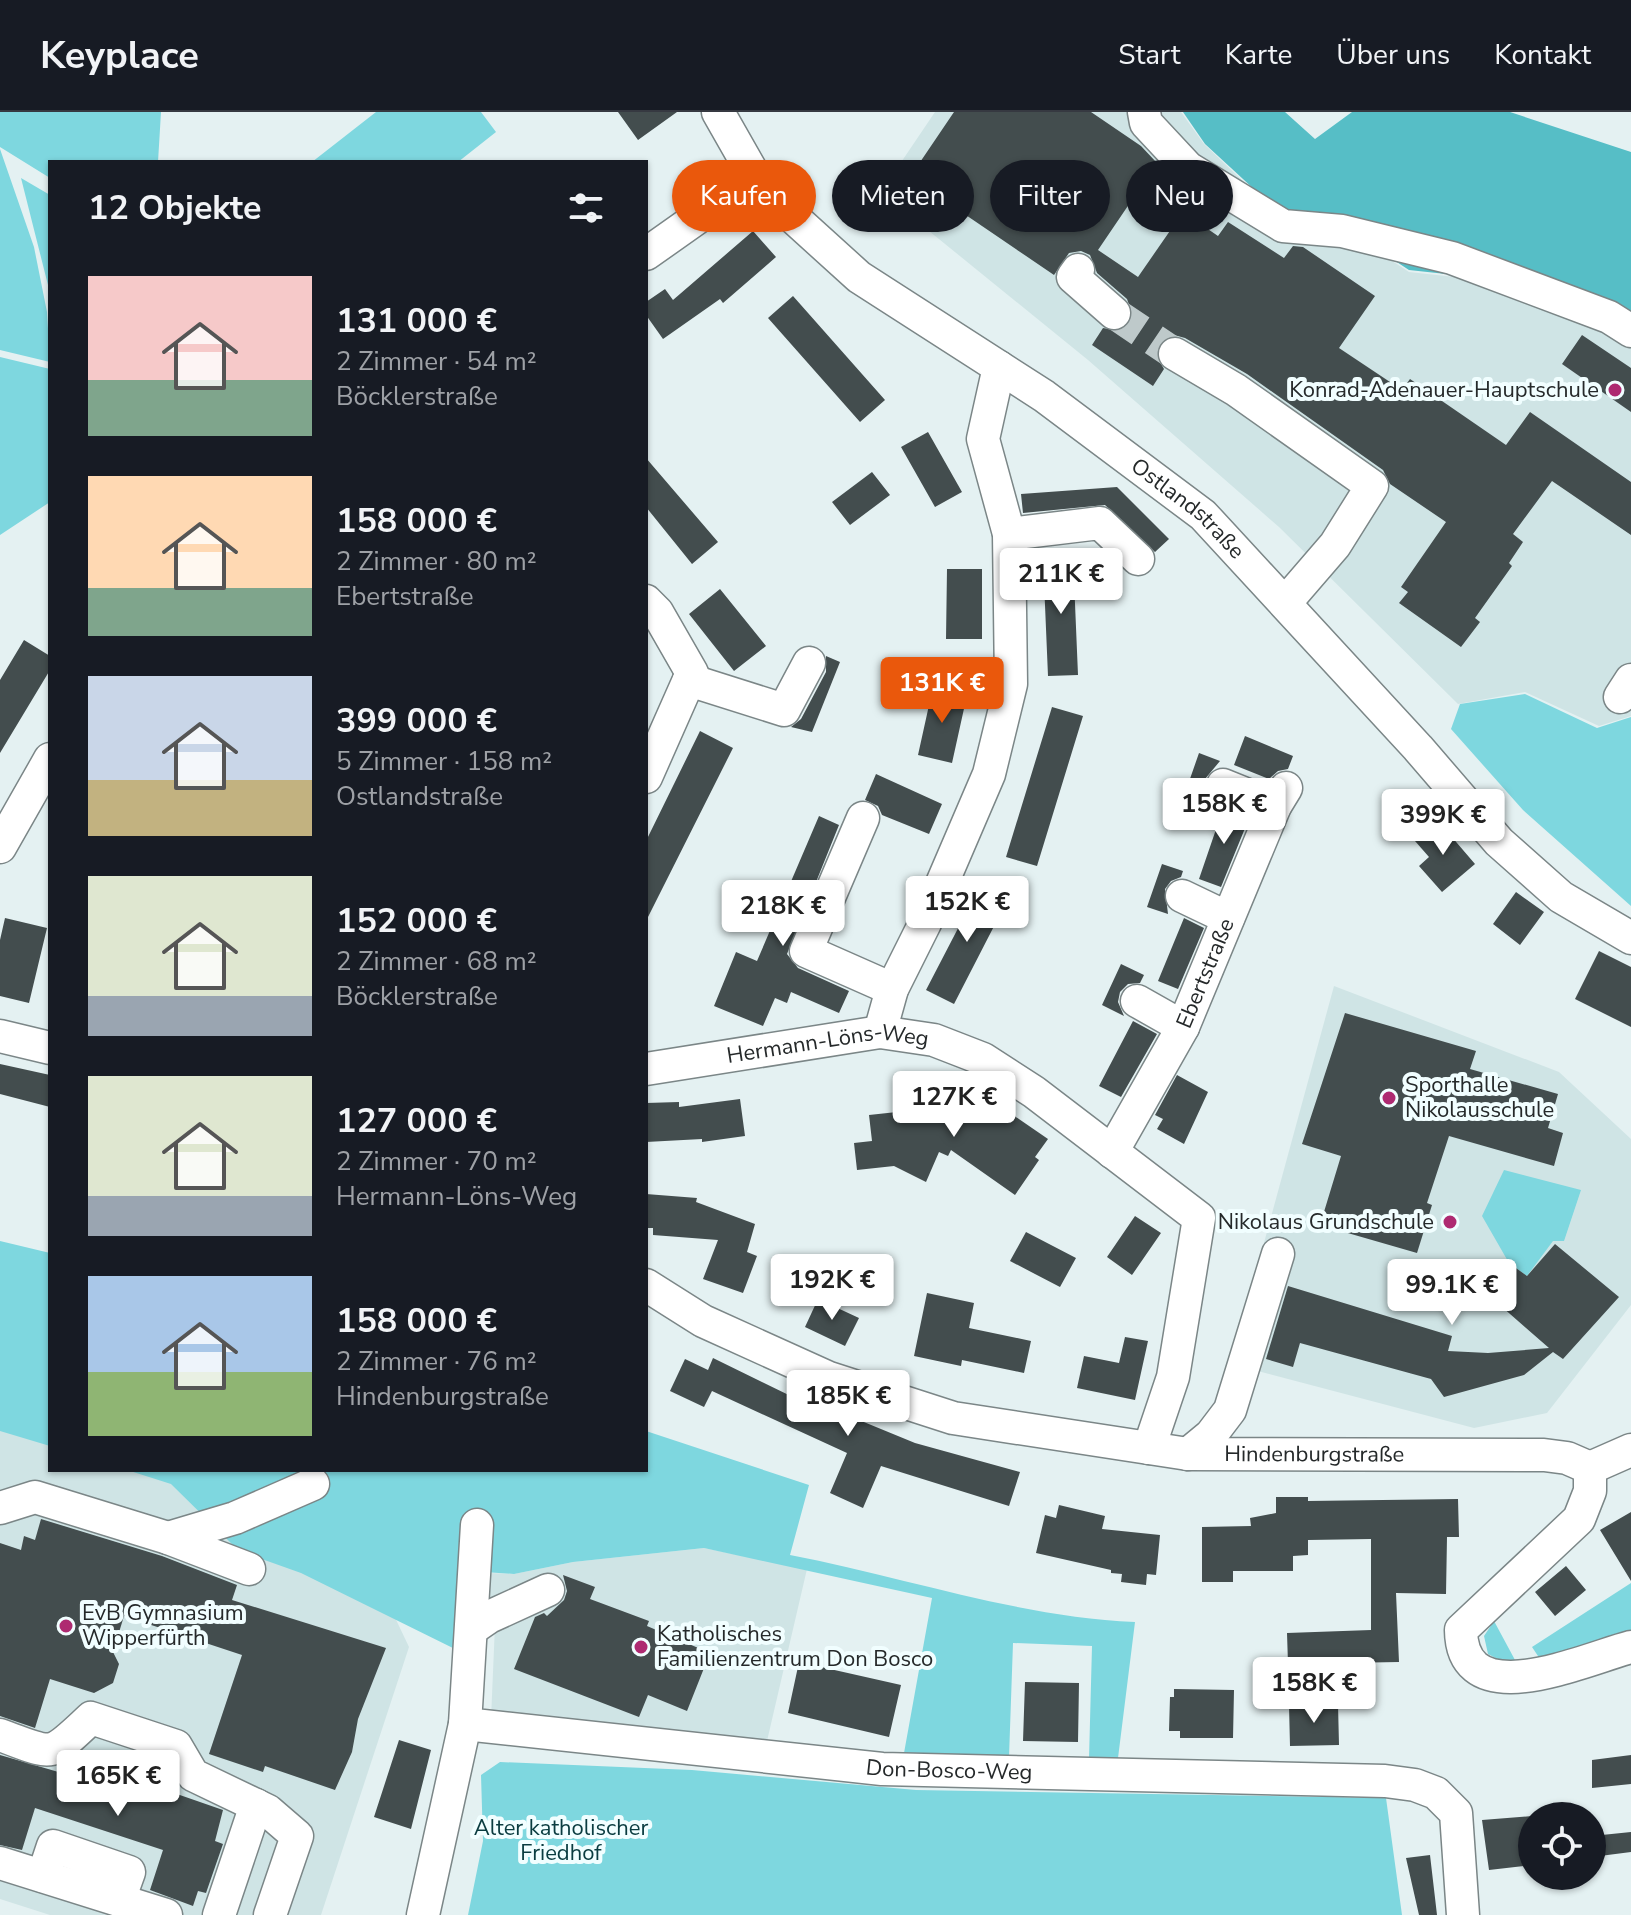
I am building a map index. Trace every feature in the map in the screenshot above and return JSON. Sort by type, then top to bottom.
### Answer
[{"type":"street","name":"Ostlandstraße","points":[[718,112],[745,160]]},
{"type":"street","points":[[1144,112],[1146,123],[1188,168],[1283,226],[1342,231],[1452,258],[1609,317],[1631,331]]},
{"type":"street","points":[[648,253],[677,232]]},
{"type":"street","name":"Ostlandstraße","points":[[810,232],[859,277],[1044,396],[1203,515],[1418,748],[1499,842],[1561,897],[1631,938]]},
{"type":"street","points":[[1078,270],[1073,277],[1114,313]]},
{"type":"street","points":[[1175,354],[1236,390],[1372,486],[1335,545],[1285,603]]},
{"type":"street","points":[[880,1032],[892,989],[925,923],[989,774],[1011,684],[1009,534],[983,439],[999,367]]},
{"type":"street","points":[[1009,534],[1100,523],[1138,559]]},
{"type":"street","points":[[648,603],[657,612],[692,673],[648,772]]},
{"type":"street","points":[[689,680],[784,710],[809,663]]},
{"type":"street","points":[[0,847],[48,763]]},
{"type":"street","name":"Ebertstraße","points":[[1112,1152],[1183,1027],[1281,797],[1223,785]]},
{"type":"street","points":[[863,818],[806,951],[892,989]]},
{"type":"street","points":[[1182,896],[1228,918]]},
{"type":"street","points":[[1137,1001],[1183,1027]]},
{"type":"street","name":"Hermann-Löns-Weg","points":[[648,1069],[880,1032],[934,1040],[983,1059],[1034,1092],[1199,1218],[1173,1377],[1149,1448]]},
{"type":"street","points":[[0,1036],[48,1048]]},
{"type":"street","points":[[1188,1454],[1211,1435],[1230,1410],[1278,1254]]},
{"type":"street","name":"Hindenburgstraße","points":[[648,1286],[717,1328],[829,1378],[953,1418],[1188,1454],[1544,1455],[1567,1458],[1590,1468]]},
{"type":"street","points":[[1631,1450],[1590,1468],[1590,1491],[1579,1519],[1461,1630],[1461,1652],[1477,1670],[1503,1679],[1631,1647]]},
{"type":"street","points":[[168,1538],[235,1518],[313,1484]]},
{"type":"street","points":[[0,1508],[35,1497],[168,1538],[249,1569]]},
{"type":"street","points":[[423,1915],[465,1724],[477,1525]]},
{"type":"street","points":[[473,1628],[548,1590]]},
{"type":"street","points":[[0,1735],[45,1752],[55,1751],[91,1718],[176,1746],[193,1775],[256,1805],[297,1836],[270,1915]]},
{"type":"street","name":"Don-Bosco-Weg","points":[[465,1724],[882,1769],[1385,1781],[1415,1785],[1436,1793],[1456,1813],[1463,1915]]},
{"type":"street","points":[[219,1915],[256,1805]]},
{"type":"street","points":[[0,1863],[166,1915]]},
{"type":"shaded area","name":"Konrad-Adenauer-Hauptschule","points":[[935,112],[1181,112],[1204,144],[1221,160],[1126,160],[1126,232],[1233,232],[1233,171],[1281,217],[1331,221],[1409,272],[1492,281],[1631,315],[1631,716],[1599,726],[1525,692],[1458,704],[1279,527],[1088,360],[930,232],[974,232],[974,160],[903,160]]},
{"type":"shaded area","points":[[1183,112],[1285,112],[1315,139],[1352,112],[1510,112],[1631,152],[1631,313],[1492,279],[1409,270],[1331,219],[1281,214],[1233,170],[1233,160],[1222,160],[1205,144]]},
{"type":"shaded area","name":"Nikolaus Grundschule","points":[[1334,986],[1559,1072],[1631,1139],[1631,1305],[1547,1413],[1474,1428],[1231,1364]]},
{"type":"shaded area","points":[[0,1418],[48,1429],[48,1472],[206,1472],[379,1584],[409,1647],[321,1915],[50,1915],[0,1899]]},
{"type":"shaded area","name":"Katholisches Familienzentrum Don Bosco","points":[[704,1548],[807,1569],[767,1741],[491,1719],[495,1625],[483,1609],[489,1573],[514,1574],[573,1562]]},
{"type":"green space","points":[[0,112],[161,112],[158,160],[48,160],[48,177],[0,147]]},
{"type":"green space","points":[[376,112],[481,112],[496,132],[461,160],[315,160]]},
{"type":"green space","points":[[0,149],[34,247],[47,312],[48,362],[0,350]]},
{"type":"green space","points":[[21,178],[48,194],[48,285]]},
{"type":"green space","points":[[0,357],[48,369],[48,503],[0,535]]},
{"type":"green space","points":[[1525,694],[1597,728],[1631,717],[1631,906],[1523,810],[1451,729],[1460,704]]},
{"type":"green space","points":[[1504,1170],[1581,1190],[1564,1241],[1553,1241],[1527,1276],[1509,1263],[1482,1216]]},
{"type":"green space","points":[[0,1241],[48,1253],[48,1445],[0,1431]]},
{"type":"green space","points":[[648,1432],[809,1485],[790,1555],[1048,1613],[1135,1622],[1118,1758],[1089,1759],[1092,1646],[1013,1643],[1009,1757],[904,1753],[932,1598],[704,1548],[573,1562],[514,1574],[469,1571],[463,1653],[301,1573],[239,1551],[171,1484],[133,1472],[648,1472]]},
{"type":"green space","points":[[1631,1583],[1631,1633],[1548,1660],[1538,1656],[1532,1647]]},
{"type":"green space","points":[[1494,1621],[1515,1660],[1503,1662],[1488,1654],[1484,1636]]},
{"type":"green space","name":"Alter katholischer Friedhof","points":[[500,1762],[692,1770],[916,1790],[1386,1798],[1402,1915],[468,1915],[483,1841],[481,1775]]},
{"type":"building","points":[[618,112],[677,112],[638,140]]},
{"type":"building","points":[[954,112],[1091,112],[1141,146],[1154,160],[1126,160],[1126,209],[1098,250],[1138,277],[1169,232],[1212,232],[1218,236],[1221,232],[1233,232],[1233,225],[1284,258],[1293,246],[1303,247],[1375,296],[1339,348],[1402,390],[1410,379],[1506,445],[1530,412],[1631,482],[1631,535],[1552,481],[1513,534],[1523,542],[1509,563],[1512,566],[1475,618],[1480,622],[1461,647],[1399,603],[1408,592],[1401,587],[1446,522],[1390,484],[1383,470],[1247,374],[1185,338],[1174,335],[1159,344],[1156,355],[1164,369],[1153,386],[1092,345],[1103,328],[1121,331],[1133,316],[1127,299],[1097,273],[1090,255],[1081,251],[1069,253],[1054,275],[991,232],[1110,232],[1110,160],[990,160],[990,231],[974,221],[974,160],[922,160]]},
{"type":"building","points":[[752,232],[776,257],[723,303],[720,299],[663,339],[648,318],[648,301],[665,289],[673,300]]},
{"type":"building","points":[[793,296],[885,400],[860,422],[768,318]]},
{"type":"building","name":"Konrad-Adenauer-Hauptschule","points":[[1582,335],[1631,368],[1631,412],[1562,364]]},
{"type":"building","points":[[928,432],[962,492],[935,507],[901,447]]},
{"type":"building","points":[[648,460],[718,542],[692,564],[648,509]]},
{"type":"building","points":[[872,472],[890,495],[850,525],[832,502]]},
{"type":"building","points":[[1117,487],[1169,539],[1155,552],[1105,505],[1023,513],[1021,494]]},
{"type":"building","points":[[1073,556],[1078,675],[1048,676],[1043,558]]},
{"type":"building","points":[[947,569],[982,569],[982,639],[946,639]]},
{"type":"building","points":[[720,589],[766,646],[734,671],[689,614]]},
{"type":"building","points":[[24,640],[48,655],[48,673],[0,753],[0,680]]},
{"type":"building","points":[[826,656],[840,662],[812,732],[791,727],[801,719],[826,672]]},
{"type":"building","points":[[933,687],[967,695],[952,763],[918,755]]},
{"type":"building","points":[[1052,707],[1083,716],[1037,866],[1006,857]]},
{"type":"building","points":[[700,731],[733,748],[648,917],[648,837]]},
{"type":"building","points":[[1245,736],[1293,756],[1288,769],[1278,771],[1269,779],[1234,765]]},
{"type":"building","points":[[1199,753],[1220,761],[1205,779],[1205,804],[1184,796]]},
{"type":"building","points":[[876,774],[942,804],[929,834],[882,815],[878,806],[865,800]]},
{"type":"building","points":[[1224,806],[1250,816],[1221,887],[1199,879]]},
{"type":"building","points":[[819,816],[839,825],[787,954],[798,968],[849,991],[839,1013],[791,992],[787,1003],[775,998],[763,1026],[714,1006],[736,952],[757,961]]},
{"type":"building","points":[[1439,822],[1475,864],[1442,892],[1419,866],[1429,857],[1415,841]]},
{"type":"building","points":[[1162,864],[1183,871],[1181,877],[1171,881],[1165,889],[1168,914],[1147,907]]},
{"type":"building","points":[[981,884],[1008,899],[954,1004],[926,990]]},
{"type":"building","points":[[1516,892],[1544,912],[1520,945],[1493,924]]},
{"type":"building","points":[[5,918],[47,928],[29,1003],[0,996],[0,940]]},
{"type":"building","points":[[1184,918],[1204,928],[1178,989],[1158,981]]},
{"type":"building","points":[[1599,951],[1631,967],[1631,1027],[1575,999]]},
{"type":"building","points":[[1121,964],[1144,975],[1140,983],[1128,984],[1120,992],[1118,1002],[1124,1016],[1102,1005]]},
{"type":"building","points":[[1345,1013],[1476,1051],[1470,1069],[1558,1094],[1548,1128],[1563,1133],[1554,1166],[1449,1136],[1427,1203],[1432,1205],[1417,1253],[1320,1225],[1341,1156],[1302,1144]]},
{"type":"building","points":[[1133,1021],[1157,1034],[1121,1097],[1099,1086]]},
{"type":"building","points":[[0,1064],[48,1075],[48,1106],[0,1094]]},
{"type":"building","points":[[1177,1075],[1208,1092],[1184,1144],[1157,1129],[1163,1119],[1155,1115]]},
{"type":"building","points":[[957,1082],[984,1095],[1048,1139],[1035,1157],[1039,1160],[1015,1195],[951,1150],[948,1156],[939,1152],[926,1182],[894,1166],[857,1170],[854,1143],[872,1141],[869,1115],[934,1108],[937,1101],[946,1105]]},
{"type":"building","points":[[740,1099],[745,1136],[702,1142],[702,1139],[648,1142],[648,1103],[679,1102],[679,1107]]},
{"type":"building","points":[[648,1194],[697,1198],[696,1202],[755,1224],[747,1252],[757,1256],[743,1293],[703,1279],[718,1240],[653,1235],[653,1228],[648,1228]]},
{"type":"building","points":[[1135,1216],[1161,1233],[1132,1275],[1107,1257]]},
{"type":"building","points":[[1026,1232],[1076,1258],[1060,1287],[1010,1261]]},
{"type":"building","points":[[1555,1244],[1619,1297],[1563,1359],[1553,1352],[1524,1375],[1444,1397],[1431,1379],[1300,1343],[1293,1367],[1266,1359],[1288,1286],[1452,1336],[1448,1351],[1488,1353],[1549,1348],[1485,1292],[1509,1263],[1527,1276]]},
{"type":"building","points":[[927,1293],[974,1303],[969,1328],[1031,1341],[1024,1373],[962,1360],[961,1366],[914,1356]]},
{"type":"building","points":[[818,1299],[859,1318],[845,1346],[805,1327]]},
{"type":"building","points":[[1125,1337],[1148,1341],[1135,1400],[1077,1388],[1084,1356],[1119,1363]]},
{"type":"building","points":[[713,1358],[801,1401],[803,1397],[915,1443],[1020,1472],[1009,1506],[881,1466],[863,1508],[830,1493],[847,1453],[712,1391],[704,1407],[670,1391],[685,1359],[708,1370]]},
{"type":"building","points":[[1276,1497],[1308,1497],[1308,1501],[1458,1499],[1459,1537],[1447,1537],[1446,1594],[1396,1593],[1399,1662],[1288,1664],[1287,1633],[1371,1630],[1371,1539],[1308,1540],[1308,1555],[1293,1556],[1293,1571],[1233,1571],[1233,1582],[1202,1582],[1202,1527],[1251,1526],[1250,1518],[1276,1513]]},
{"type":"building","points":[[1059,1505],[1105,1516],[1102,1529],[1160,1535],[1156,1575],[1147,1574],[1146,1585],[1121,1582],[1122,1574],[1111,1573],[1111,1570],[1036,1553],[1045,1515],[1056,1518]]},
{"type":"building","points":[[1631,1512],[1631,1581],[1600,1530]]},
{"type":"building","points":[[41,1519],[162,1556],[237,1585],[232,1600],[386,1648],[358,1719],[352,1752],[335,1790],[265,1766],[263,1772],[209,1754],[242,1655],[124,1616],[113,1652],[119,1664],[113,1683],[94,1693],[50,1679],[35,1728],[0,1716],[0,1543],[21,1550],[24,1536],[35,1540]]},
{"type":"building","points":[[1566,1566],[1586,1590],[1555,1616],[1535,1592]]},
{"type":"building","name":"Katholisches Familienzentrum Don Bosco","points":[[563,1575],[595,1587],[590,1599],[649,1621],[647,1626],[710,1653],[687,1711],[648,1695],[639,1717],[514,1669],[535,1617],[544,1613],[547,1616],[564,1600],[567,1591]]},
{"type":"building","points":[[799,1662],[901,1685],[889,1737],[788,1713]]},
{"type":"building","points":[[1025,1682],[1079,1683],[1078,1742],[1023,1741]]},
{"type":"building","points":[[1174,1689],[1234,1690],[1233,1738],[1180,1738],[1180,1731],[1169,1731],[1170,1697],[1174,1697]]},
{"type":"building","points":[[1338,1704],[1339,1745],[1290,1746],[1289,1705]]},
{"type":"building","points":[[399,1740],[431,1750],[411,1829],[374,1817]]},
{"type":"building","points":[[0,1755],[79,1778],[86,1758],[153,1780],[151,1785],[223,1810],[215,1841],[223,1844],[206,1893],[198,1891],[193,1906],[150,1890],[163,1850],[35,1808],[22,1850],[0,1845]]},
{"type":"building","points":[[1631,1755],[1631,1784],[1592,1788],[1592,1760]]},
{"type":"building","points":[[1518,1817],[1518,1867],[1489,1870],[1482,1820]]},
{"type":"building","points":[[1631,1832],[1631,1852],[1606,1855],[1606,1835]]},
{"type":"building","points":[[1430,1855],[1437,1915],[1419,1915],[1406,1858]]},
{"type":"tunnel","points":[[1114,313],[1175,354]]},
{"type":"place","name":"Konrad-Adenauer-Hauptschule","points":[[1615,390]]},
{"type":"place","name":"Sporthalle Nikolausschule","points":[[1389,1098]]},
{"type":"place","name":"Nikolaus Grundschule","points":[[1450,1222]]},
{"type":"place","name":"EvB Gymnasium Wipperfürth","points":[[66,1626]]},
{"type":"place","name":"Katholisches Familienzentrum Don Bosco","points":[[641,1647]]}]
